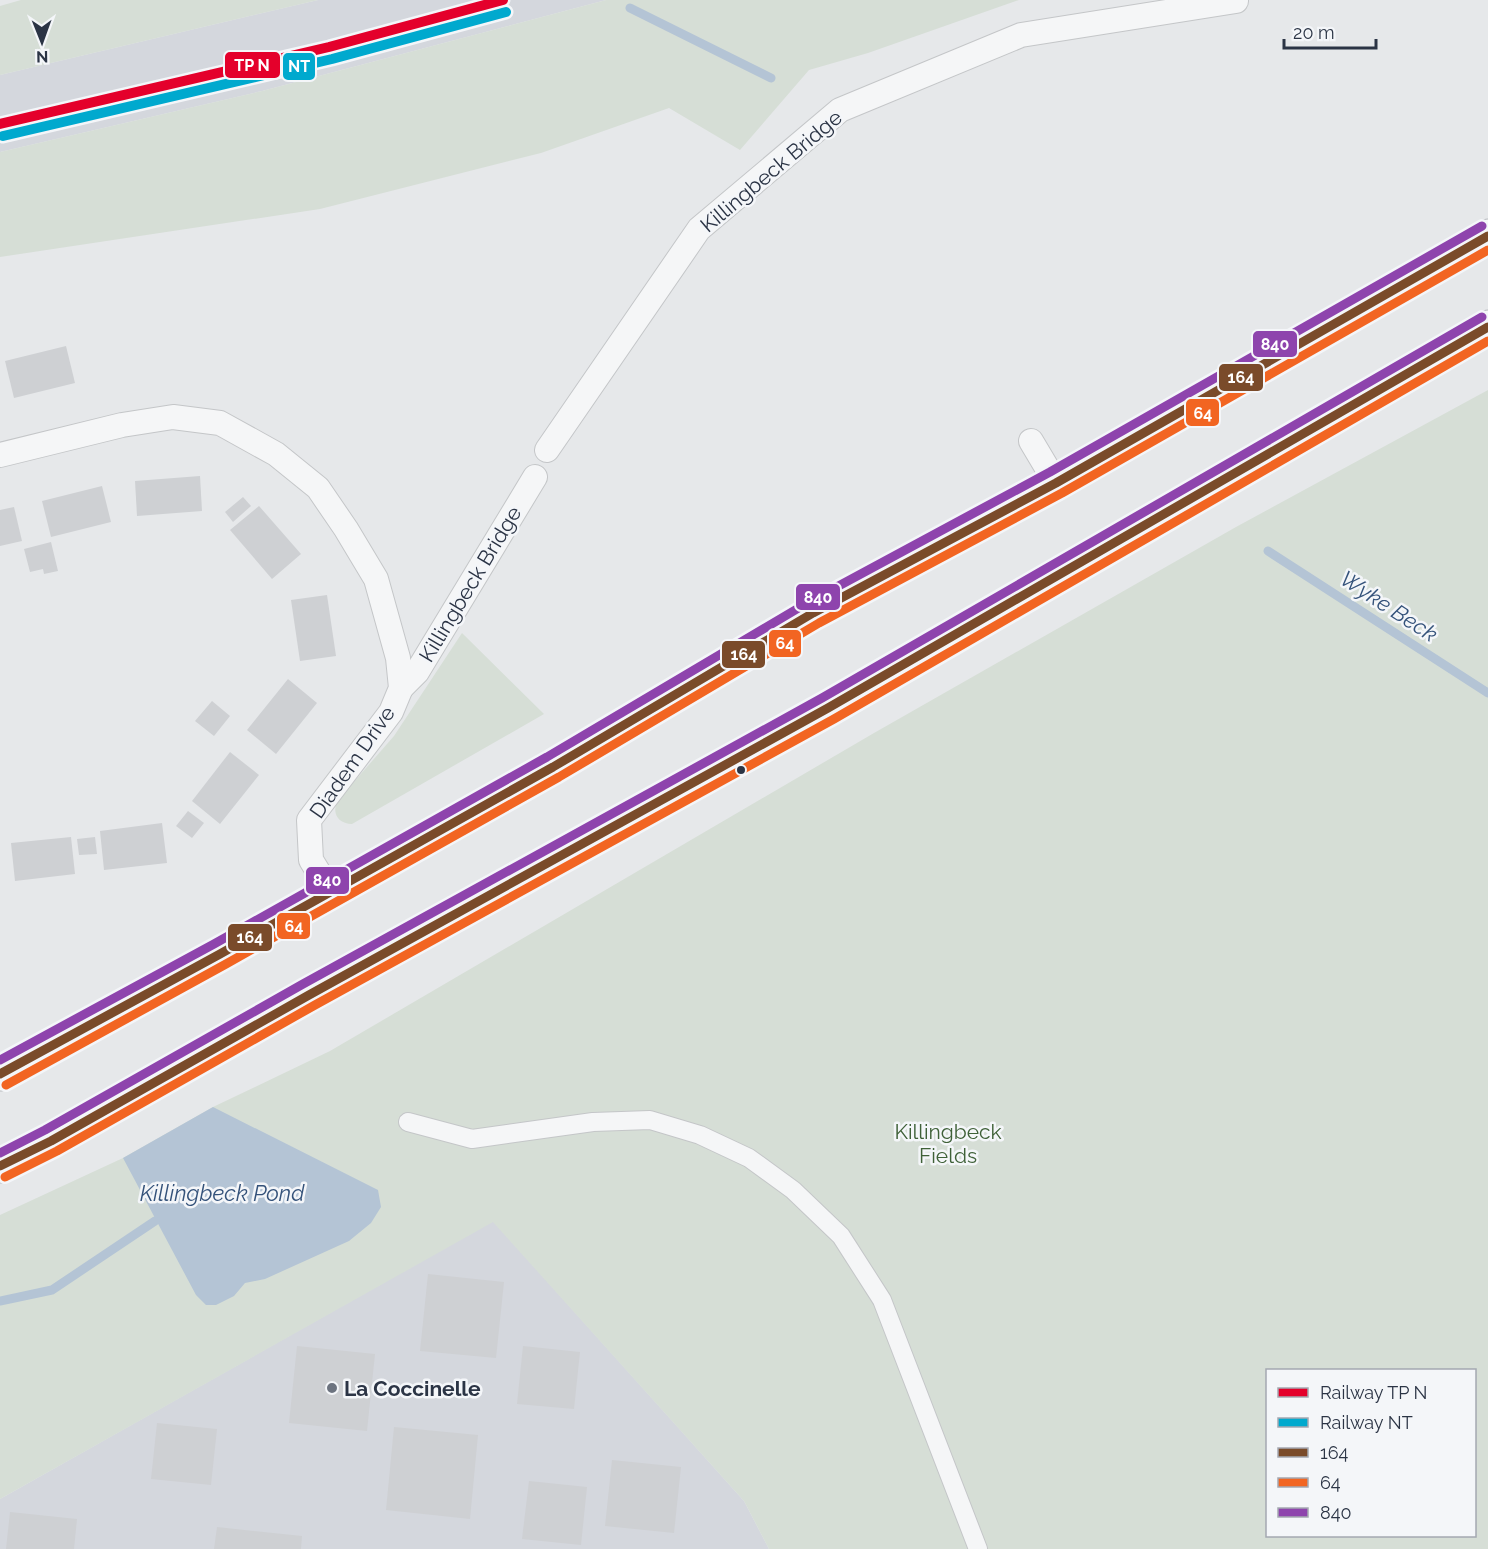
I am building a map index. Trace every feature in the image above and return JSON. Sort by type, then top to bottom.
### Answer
[{"type":"highway","points":[[0,1074],[220,954],[553,766],[813,613],[1056,483],[1488,236]]},
{"type":"highway","points":[[0,1166],[51,1141],[309,995],[829,708],[1488,327]]},
{"type":"highway","points":[[0,1190],[85,1121]]},
{"type":"street","name":"Killingbeck Bridge","points":[[548,450],[699,229],[840,110],[1021,35],[1236,2]]},
{"type":"street","name":"Diadem Drive","points":[[0,455],[122,425],[173,417],[220,423],[276,454],[318,488],[376,579],[398,658],[401,688],[391,712],[309,820],[311,860],[330,891]]},
{"type":"street","points":[[1031,441],[1056,483]]},
{"type":"street","name":"Killingbeck Bridge","points":[[401,688],[417,672],[535,477]]},
{"type":"street","points":[[408,1122],[472,1139],[593,1122],[650,1120],[700,1135],[749,1158],[794,1190],[841,1236],[882,1300],[978,1549]]},
{"type":"shaded area","points":[[318,0],[606,0],[262,91],[0,152],[0,75]]},
{"type":"shaded area","points":[[493,1221],[744,1501],[769,1549],[0,1549],[0,1499]]},
{"type":"green space","points":[[21,0],[318,0],[0,75],[0,6]]},
{"type":"green space","points":[[606,0],[1019,0],[868,53],[809,70],[740,150],[669,108],[541,153],[320,209],[0,257],[0,152],[262,91]]},
{"type":"green space","name":"Killingbeck Fields","points":[[1488,390],[1488,1549],[769,1549],[744,1501],[493,1222],[0,1499],[0,1215],[123,1158],[213,1107],[330,1051],[874,733],[1236,527]]},
{"type":"green space","points":[[462,633],[544,714],[352,824],[343,822],[337,817],[335,809],[338,800],[394,736]]},
{"type":"water","name":"Killingbeck Pond","points":[[213,1107],[378,1190],[381,1207],[371,1223],[349,1241],[265,1279],[245,1283],[234,1296],[216,1305],[206,1305],[196,1295],[123,1158]]},
{"type":"building","points":[[66,346],[75,383],[14,398],[5,361]]},
{"type":"building","points":[[200,476],[202,511],[137,516],[135,481]]},
{"type":"building","points":[[102,486],[111,522],[51,537],[42,501]]},
{"type":"building","points":[[243,497],[251,506],[233,522],[225,512]]},
{"type":"building","points":[[259,506],[301,554],[272,579],[230,530]]},
{"type":"building","points":[[14,507],[22,541],[0,546],[0,510]]},
{"type":"building","points":[[51,542],[58,571],[44,574],[43,569],[30,572],[24,549]]},
{"type":"building","points":[[327,595],[336,656],[300,661],[291,600]]},
{"type":"building","points":[[288,679],[317,703],[276,754],[247,730]]},
{"type":"building","points":[[212,701],[230,716],[214,736],[195,721]]},
{"type":"building","points":[[230,752],[259,775],[220,824],[192,801]]},
{"type":"building","points":[[188,811],[204,823],[192,838],[176,826]]},
{"type":"building","points":[[162,823],[167,863],[104,870],[100,831]]},
{"type":"building","points":[[71,837],[75,874],[15,881],[11,843]]},
{"type":"building","points":[[95,837],[97,854],[79,855],[77,839]]},
{"type":"building","points":[[428,1274],[504,1282],[496,1358],[420,1351]]},
{"type":"building","name":"La Coccinelle","points":[[297,1346],[375,1354],[367,1431],[289,1423]]},
{"type":"building","points":[[523,1346],[580,1352],[574,1409],[517,1404]]},
{"type":"building","points":[[157,1423],[217,1429],[211,1485],[151,1479]]},
{"type":"building","points":[[394,1427],[478,1435],[470,1519],[386,1510]]},
{"type":"building","points":[[612,1460],[681,1467],[674,1533],[605,1526]]},
{"type":"building","points":[[529,1481],[587,1487],[581,1545],[522,1539]]},
{"type":"building","points":[[10,1512],[77,1519],[74,1549],[6,1549]]},
{"type":"building","points":[[217,1527],[302,1536],[301,1549],[214,1549]]},
{"type":"waterway","name":"Wyke Beck","points":[[630,8],[771,78]]},
{"type":"waterway","name":"Wyke Beck","points":[[1268,551],[1488,693]]},
{"type":"waterway","points":[[0,1301],[52,1290],[155,1221]]},
{"type":"transit line","points":[[0,124],[329,47],[503,0]]},
{"type":"transit line","name":"840","points":[[0,1060],[214,944],[547,757],[807,603],[1050,472],[1482,226]]},
{"type":"transit line","name":"164","points":[[0,1074],[220,954],[553,767],[813,613],[1056,483],[1488,236]]},
{"type":"transit line","name":"64","points":[[6,1085],[559,777],[819,623],[1062,493],[1488,250]]},
{"type":"transit line","name":"840","points":[[0,1153],[822,698],[1482,317]]},
{"type":"transit line","name":"164","points":[[0,1166],[51,1141],[309,995],[828,708],[1488,327]]},
{"type":"transit line","name":"64","points":[[5,1177],[57,1151],[315,1005],[834,719],[1488,341]]},
{"type":"rail line","name":"NT","points":[[3,136],[332,59],[506,12]]},
{"type":"place","name":"La Coccinelle","points":[[332,1388]]}]
